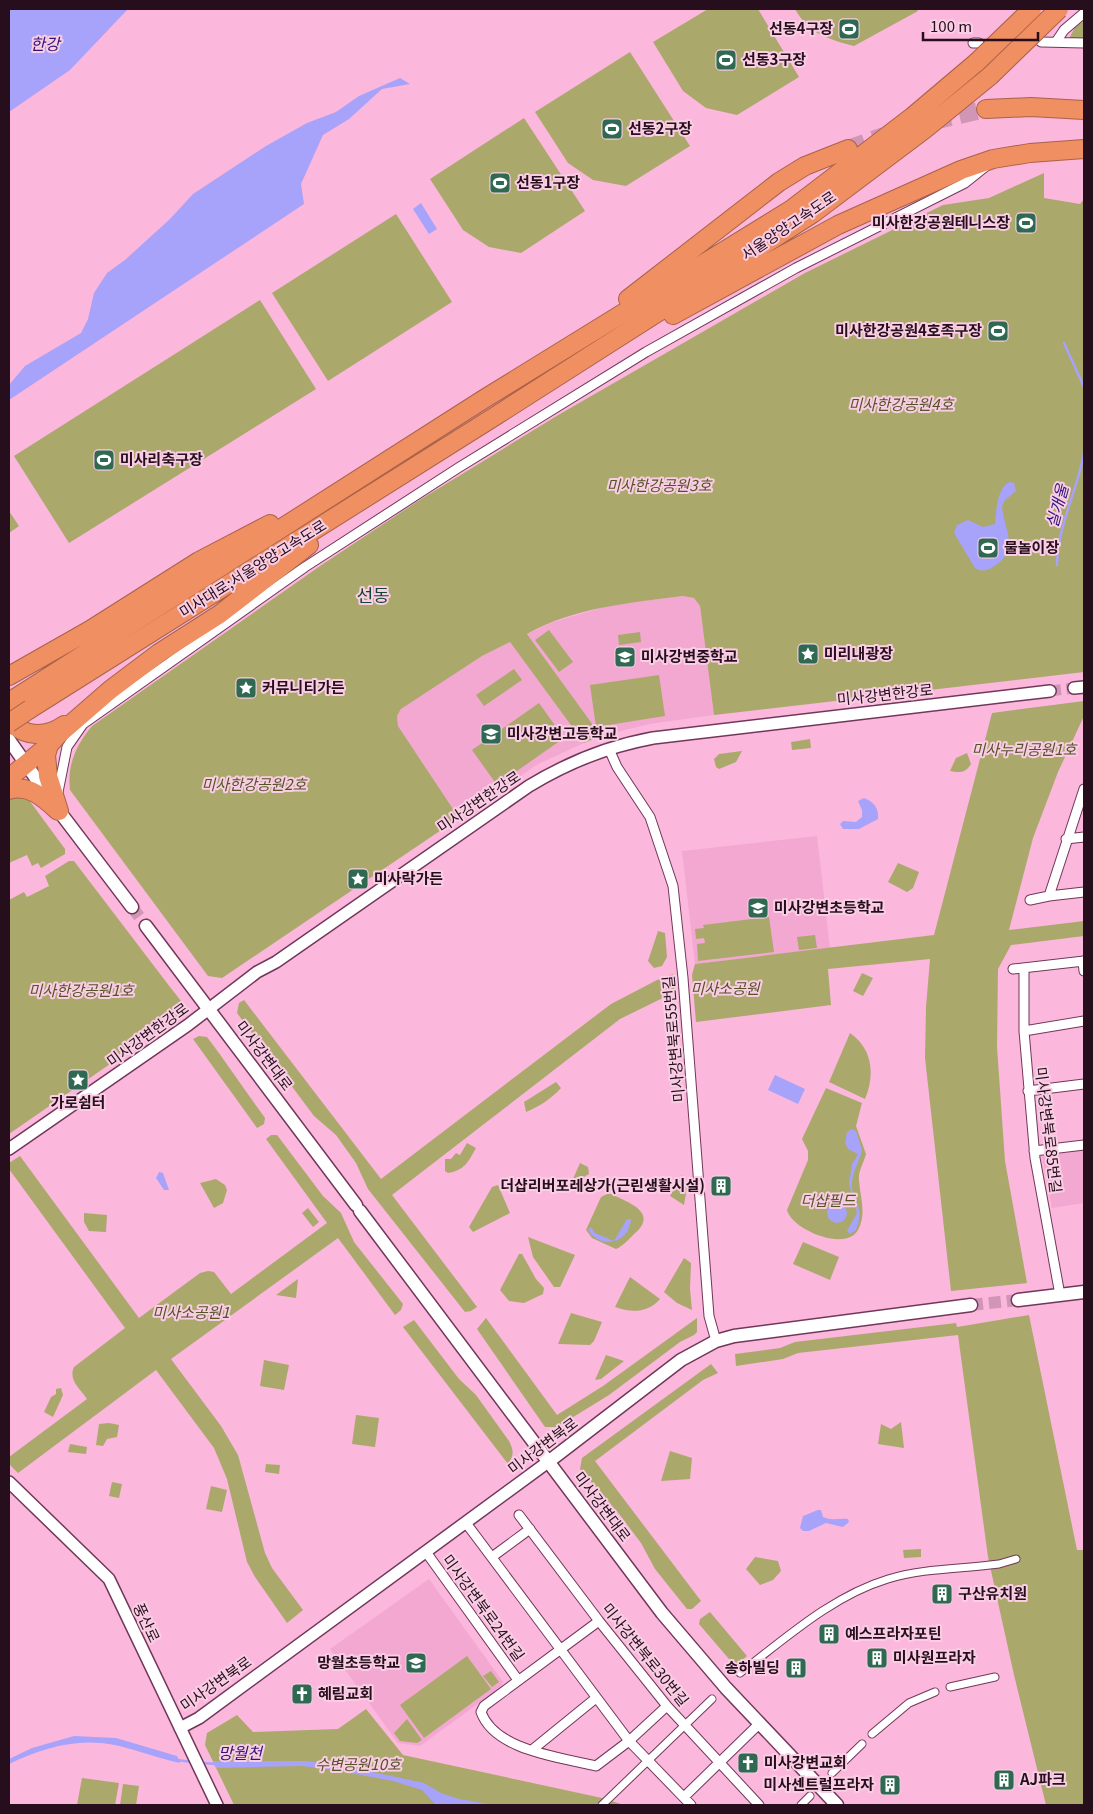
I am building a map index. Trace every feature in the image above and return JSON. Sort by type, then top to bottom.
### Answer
[{"type":"highway","name":"서울양양고속도로","points":[[484,400],[792,208],[912,117],[977,62],[1032,9]]},
{"type":"highway","name":"서울양양고속도로","points":[[497,415],[812,214],[925,129],[990,76],[1059,9]]},
{"type":"highway","points":[[986,109],[1032,107],[1084,110]]},
{"type":"highway","points":[[484,400],[666,271],[779,182],[805,166],[848,149]]},
{"type":"highway","points":[[497,415],[756,268],[838,225],[924,185],[993,160],[1030,153],[1084,149]]},
{"type":"highway","name":"미사대로;서울양양고속도로","points":[[9,723],[17,697],[484,400]]},
{"type":"highway","name":"미사대로;서울양양고속도로","points":[[17,697],[368,497],[497,415]]},
{"type":"highway","points":[[9,676],[90,630],[199,561],[360,479]]},
{"type":"highway","points":[[9,717],[12,723],[27,733],[48,733],[56,730],[159,653],[220,614],[368,497]]},
{"type":"highway","points":[[17,697],[52,650]]},
{"type":"highway","points":[[9,778],[110,690]]},
{"type":"highway","points":[[49,745],[46,754],[47,770],[58,808]]},
{"type":"highway","points":[[9,790],[19,788],[41,796],[58,808]]},
{"type":"main road","points":[[9,740],[25,765],[132,907]]},
{"type":"main road","name":"미사강변대로","points":[[146,926],[666,1618],[759,1724],[837,1805]]},
{"type":"main road","points":[[1018,1300],[1084,1292]]},
{"type":"main road","name":"미사강변북로","points":[[548,1462],[681,1360],[716,1341],[734,1336],[971,1305]]},
{"type":"street","points":[[1056,42],[1064,30],[1084,13]]},
{"type":"street","points":[[1041,42],[1084,43]]},
{"type":"street","points":[[58,808],[67,747],[83,724],[293,576],[458,468],[646,352],[796,268],[965,183],[993,160]]},
{"type":"street","name":"미사강변한강로","points":[[9,1149],[90,1095],[120,1070],[209,1009],[257,972],[276,962],[529,786],[565,766],[609,749],[640,740],[1050,691]]},
{"type":"street","name":"미사강변북로55번길","points":[[609,749],[617,767],[650,817],[673,886],[682,968],[709,1316],[716,1341]]},
{"type":"street","points":[[1049,896],[1066,839],[1084,789]]},
{"type":"street","points":[[1066,839],[1084,837]]},
{"type":"street","points":[[1030,900],[1084,892]]},
{"type":"street","points":[[1013,969],[1084,961],[1084,971]]},
{"type":"street","name":"미사강변북로85번길","points":[[1024,968],[1024,1031],[1034,1151],[1060,1295]]},
{"type":"street","points":[[1024,1031],[1084,1021]]},
{"type":"street","points":[[1028,1092],[1084,1084]]},
{"type":"street","points":[[1034,1151],[1084,1144]]},
{"type":"street","name":"미사강변북로","points":[[180,1728],[198,1718],[548,1462]]},
{"type":"street","name":"풍산로","points":[[9,1482],[109,1579],[216,1805]]},
{"type":"street","name":"미사강변북로30번길","points":[[519,1515],[599,1621],[667,1706],[759,1805]]},
{"type":"street","points":[[466,1523],[629,1741],[691,1805]]},
{"type":"street","points":[[492,1557],[530,1529]]},
{"type":"street","name":"미사강변북로24번길","points":[[426,1552],[518,1680]]},
{"type":"street","points":[[740,1673],[818,1614],[851,1594],[888,1579],[999,1564],[1016,1559]]},
{"type":"street","points":[[599,1621],[484,1706],[481,1712],[501,1738],[532,1750],[596,1766],[629,1741],[667,1706]]},
{"type":"street","points":[[950,1687],[995,1677]]},
{"type":"street","points":[[872,1734],[909,1703],[935,1692]]},
{"type":"street","points":[[532,1750],[596,1698]]},
{"type":"street","points":[[602,1805],[647,1759],[712,1699]]},
{"type":"street","points":[[684,1797],[759,1724]]},
{"type":"street","points":[[832,1773],[862,1744]]},
{"type":"street","points":[[801,1805],[810,1796]]},
{"type":"shaded area","name":"미사강변중학교","points":[[683,596],[694,598],[700,606],[714,715],[649,724],[601,736],[527,634],[553,622],[611,605]]},
{"type":"shaded area","name":"미사강변고등학교","points":[[510,642],[584,743],[538,764],[459,818],[398,726],[397,716],[401,709],[482,656]]},
{"type":"shaded area","name":"미사강변초등학교","points":[[817,836],[830,948],[695,964],[682,851]]},
{"type":"shaded area","points":[[1084,1150],[1084,1203],[1052,1208],[1042,1156]]},
{"type":"shaded area","name":"망월초등학교","points":[[429,1579],[503,1682],[501,1687],[420,1746],[398,1743],[330,1649]]},
{"type":"green space","name":"선동3구장","points":[[708,9],[758,9],[799,77],[737,115],[706,108],[683,91],[653,42]]},
{"type":"green space","name":"선동4구장","points":[[795,9],[916,9],[918,11],[854,46],[828,38],[813,30]]},
{"type":"green space","points":[[1084,21],[1084,39],[1069,39],[1075,27]]},
{"type":"green space","name":"선동2구장","points":[[630,52],[690,146],[626,186],[593,180],[568,163],[535,112]]},
{"type":"green space","name":"선동1구장","points":[[524,118],[585,211],[521,253],[489,247],[463,230],[430,179]]},
{"type":"green space","points":[[1044,173],[1044,198],[1080,204],[1084,199],[1084,672],[714,715],[700,606],[694,598],[683,596],[623,604],[564,618],[527,634],[601,736],[584,743],[510,642],[482,656],[401,709],[397,716],[398,726],[459,818],[222,978],[208,976],[70,790],[71,764],[81,740],[92,726],[320,566],[418,501],[560,414],[805,273],[943,205],[989,198]]},
{"type":"green space","points":[[396,214],[452,302],[328,381],[272,293]]},
{"type":"green space","points":[[260,300],[316,389],[69,543],[14,456]]},
{"type":"green space","points":[[9,511],[19,526],[9,533]]},
{"type":"green space","points":[[549,630],[573,662],[559,672],[535,640]]},
{"type":"green space","points":[[640,632],[641,642],[619,645],[618,635]]},
{"type":"green space","points":[[514,669],[522,680],[484,706],[476,695]]},
{"type":"green space","points":[[659,675],[665,716],[596,727],[590,685]]},
{"type":"green space","name":"미사누리공원1호","points":[[1084,701],[1084,716],[1058,772],[1033,838],[1009,930],[1084,921],[1084,936],[1011,945],[998,969],[997,1047],[1005,1161],[1027,1283],[951,1291],[925,1058],[926,1007],[930,959],[828,969],[831,1005],[696,1022],[692,975],[695,964],[934,935],[992,713]]},
{"type":"green space","points":[[539,703],[564,738],[497,785],[472,750]]},
{"type":"green space","points":[[810,739],[811,748],[792,750],[791,742]]},
{"type":"green space","points":[[742,751],[736,762],[719,769],[716,767],[714,759],[719,754]]},
{"type":"green space","points":[[967,753],[971,764],[969,767],[962,772],[950,771],[956,758]]},
{"type":"green space","points":[[9,793],[29,800],[65,849],[65,854],[41,868],[38,863],[32,866],[27,855],[9,863]]},
{"type":"green space","name":"미사한강공원1호","points":[[69,861],[74,861],[181,1001],[182,1012],[165,1026],[126,1049],[110,1064],[9,1134],[9,900],[24,892],[27,897],[49,886],[45,876]]},
{"type":"green space","points":[[898,863],[919,872],[913,888],[907,892],[888,882]]},
{"type":"green space","points":[[769,917],[774,952],[698,961],[697,944],[705,943],[704,938],[696,939],[695,929],[704,928],[703,925]]},
{"type":"green space","points":[[658,931],[665,933],[667,957],[662,966],[654,968],[648,961]]},
{"type":"green space","points":[[815,935],[817,948],[799,950],[797,937]]},
{"type":"green space","points":[[862,973],[873,978],[863,996],[853,991]]},
{"type":"green space","points":[[673,974],[675,992],[620,1019],[392,1195],[477,1307],[465,1312],[368,1189],[356,1163],[336,1135],[314,1116],[237,1013],[239,1003],[244,1000],[381,1179],[611,1004],[657,980]]},
{"type":"green space","points":[[850,1033],[858,1039],[870,1063],[870,1081],[865,1099],[829,1082]]},
{"type":"green space","points":[[199,1036],[207,1037],[265,1118],[264,1124],[257,1128],[193,1039]]},
{"type":"green space","points":[[556,1082],[561,1088],[557,1092],[545,1102],[526,1112],[524,1102]]},
{"type":"green space","name":"더샵필드","points":[[826,1088],[862,1103],[856,1126],[866,1154],[859,1177],[862,1218],[858,1230],[852,1236],[843,1239],[832,1239],[808,1231],[791,1218],[787,1210],[808,1160],[808,1151],[802,1139]]},
{"type":"green space","name":"미사소공원1","points":[[271,1135],[277,1135],[323,1196],[341,1213],[354,1242],[403,1304],[401,1310],[395,1315],[338,1238],[171,1359],[221,1426],[238,1455],[265,1553],[272,1568],[303,1610],[287,1623],[255,1577],[247,1562],[227,1479],[214,1448],[156,1370],[18,1473],[9,1464],[9,1457],[87,1399],[74,1380],[74,1367],[125,1328],[9,1169],[9,1163],[20,1156],[139,1318],[200,1273],[214,1272],[231,1294],[327,1223],[266,1139]]},
{"type":"green space","points":[[467,1143],[476,1148],[468,1161],[454,1172],[448,1173],[445,1171],[445,1159],[451,1159],[456,1153],[460,1155]]},
{"type":"green space","points":[[580,1163],[588,1167],[589,1174],[577,1181],[573,1179]]},
{"type":"green space","points":[[682,1175],[687,1188],[684,1205],[670,1196]]},
{"type":"green space","points":[[216,1179],[225,1185],[227,1190],[223,1203],[214,1208],[200,1183]]},
{"type":"green space","points":[[498,1185],[510,1213],[473,1232],[469,1227],[492,1187]]},
{"type":"green space","points":[[609,1193],[632,1204],[642,1214],[644,1220],[634,1234],[616,1249],[592,1238],[586,1230],[601,1197]]},
{"type":"green space","points":[[308,1208],[319,1222],[313,1227],[302,1213]]},
{"type":"green space","points":[[84,1213],[107,1215],[106,1232],[89,1231],[84,1222]]},
{"type":"green space","points":[[528,1237],[575,1255],[560,1287],[554,1287],[533,1257]]},
{"type":"green space","points":[[803,1242],[839,1257],[830,1280],[793,1264]]},
{"type":"green space","points":[[519,1254],[522,1254],[536,1279],[544,1288],[543,1294],[524,1303],[509,1301],[500,1290]]},
{"type":"green space","points":[[684,1258],[691,1263],[690,1289],[692,1310],[677,1303],[664,1292]]},
{"type":"green space","points":[[630,1277],[660,1299],[645,1309],[633,1311],[615,1307]]},
{"type":"green space","points":[[298,1279],[296,1298],[276,1295]]},
{"type":"green space","points":[[571,1313],[602,1322],[594,1341],[590,1345],[558,1344]]},
{"type":"green space","points":[[1029,1315],[1077,1550],[1084,1550],[1084,1805],[1046,1805],[1014,1675],[988,1557],[958,1335],[798,1353],[783,1359],[736,1366],[735,1354],[780,1348],[795,1342],[956,1323],[957,1327]]},
{"type":"green space","points":[[486,1318],[557,1415],[603,1386],[697,1318],[697,1332],[680,1342],[609,1395],[557,1427],[545,1427],[477,1329]]},
{"type":"green space","points":[[414,1320],[459,1379],[476,1395],[509,1441],[513,1453],[508,1464],[403,1327]]},
{"type":"green space","points":[[606,1355],[624,1361],[601,1379],[595,1380]]},
{"type":"green space","points":[[264,1360],[289,1365],[284,1390],[260,1386]]},
{"type":"green space","points":[[711,1364],[718,1373],[703,1380],[595,1461],[701,1601],[692,1609],[687,1609],[655,1569],[641,1543],[620,1515],[580,1469],[582,1458]]},
{"type":"green space","points":[[61,1388],[63,1395],[53,1417],[44,1412],[51,1397],[56,1394],[56,1389]]},
{"type":"green space","points":[[356,1415],[379,1418],[375,1447],[352,1444]]},
{"type":"green space","points":[[901,1422],[904,1448],[878,1444],[881,1424],[891,1429]]},
{"type":"green space","points":[[99,1424],[119,1425],[117,1437],[107,1439],[103,1446],[96,1445]]},
{"type":"green space","points":[[70,1444],[87,1447],[86,1454],[68,1452]]},
{"type":"green space","points":[[670,1451],[692,1458],[690,1479],[661,1481]]},
{"type":"green space","points":[[266,1464],[280,1465],[279,1474],[265,1472]]},
{"type":"green space","points":[[112,1482],[122,1484],[119,1498],[109,1496]]},
{"type":"green space","points":[[211,1486],[227,1490],[222,1512],[206,1509]]},
{"type":"green space","points":[[921,1549],[921,1557],[904,1558],[903,1550]]},
{"type":"green space","points":[[755,1557],[778,1561],[781,1571],[773,1580],[760,1585],[746,1569]]},
{"type":"green space","points":[[710,1612],[747,1656],[735,1666],[699,1624],[700,1619]]},
{"type":"green space","points":[[467,1656],[491,1689],[424,1738],[400,1705]]},
{"type":"green space","points":[[491,1671],[499,1682],[492,1687],[483,1676]]},
{"type":"green space","name":"수변공원10호","points":[[366,1709],[403,1755],[602,1798],[624,1805],[234,1805],[205,1745],[207,1733],[237,1715],[253,1732],[338,1729]]},
{"type":"green space","points":[[407,1719],[422,1740],[417,1743],[400,1741],[394,1733]]},
{"type":"green space","points":[[82,1778],[119,1783],[115,1805],[77,1805]]},
{"type":"green space","points":[[123,1784],[139,1786],[136,1805],[120,1805]]},
{"type":"water","name":"한강","points":[[9,9],[128,9],[70,70],[9,112]]},
{"type":"water","points":[[400,78],[410,84],[382,89],[349,119],[323,135],[301,184],[304,204],[9,400],[9,385],[25,366],[81,333],[88,319],[94,293],[107,273],[125,260],[170,219],[193,194],[266,146],[307,123],[336,112],[359,96]]},
{"type":"water","points":[[421,203],[437,229],[429,234],[413,209]]},
{"type":"water","points":[[1009,482],[1014,483],[1016,491],[1005,500],[1002,506],[1009,547],[1002,560],[991,568],[984,570],[975,568],[954,533],[957,525],[968,520],[983,527],[995,524],[1002,489]]},
{"type":"water","points":[[864,798],[871,801],[875,806],[878,812],[878,819],[859,829],[843,829],[840,824],[843,821],[856,822],[862,817],[862,810],[858,801]]},
{"type":"water","points":[[775,1075],[805,1089],[798,1104],[768,1090]]},
{"type":"water","points":[[852,1129],[856,1131],[862,1150],[853,1175],[852,1184],[852,1190],[859,1209],[859,1222],[856,1230],[850,1234],[847,1231],[857,1213],[849,1184],[852,1164],[858,1154],[848,1149],[845,1143],[847,1132]]},
{"type":"water","points":[[159,1172],[163,1173],[169,1190],[164,1190],[156,1178]]},
{"type":"water","points":[[833,1203],[841,1203],[847,1209],[847,1217],[841,1223],[833,1223],[827,1217],[827,1209]]},
{"type":"water","points":[[627,1219],[631,1219],[629,1227],[620,1239],[614,1241]]},
{"type":"water","points":[[591,1227],[595,1233],[614,1241],[607,1242],[593,1236],[588,1230]]},
{"type":"water","points":[[821,1510],[823,1517],[848,1519],[849,1522],[843,1527],[826,1523],[809,1531],[803,1531],[800,1528],[803,1516]]},
{"type":"water","points":[[74,1736],[116,1738],[177,1756],[180,1763],[120,1746],[89,1742],[54,1747],[31,1754],[9,1764],[9,1759],[32,1748]]},
{"type":"water","name":"망월천","points":[[213,1761],[305,1761],[335,1764],[424,1783],[441,1793],[459,1799],[495,1805],[436,1805],[422,1790],[393,1781],[334,1770],[302,1766],[216,1768]]},
{"type":"waterway","name":"실개울","points":[[1064,343],[1084,387]]},
{"type":"waterway","name":"실개울","points":[[1057,565],[1064,522],[1084,453]]},
{"type":"waterway","name":"망월천","points":[[177,1760],[192,1762]]},
{"type":"waterway","name":"망월천","points":[[202,1763],[217,1764]]},
{"type":"tunnel","points":[[933,121],[986,109]]},
{"type":"tunnel","points":[[848,149],[884,136]]},
{"type":"tunnel","points":[[1050,691],[1074,688]]},
{"type":"tunnel","points":[[132,907],[146,926]]},
{"type":"tunnel","points":[[971,1305],[1018,1300]]},
{"type":"place","name":"선동4구장","points":[[849,29]]},
{"type":"place","name":"선동3구장","points":[[726,60]]},
{"type":"place","name":"선동2구장","points":[[612,129]]},
{"type":"place","name":"선동1구장","points":[[500,183]]},
{"type":"place","name":"미사한강공원테니스장","points":[[1026,223]]},
{"type":"place","name":"미사한강공원4호족구장","points":[[998,331]]},
{"type":"place","name":"미사리축구장","points":[[104,460]]},
{"type":"place","name":"물놀이장","points":[[988,548]]},
{"type":"place","name":"미리내광장","points":[[808,654]]},
{"type":"place","name":"미사강변중학교","points":[[625,657]]},
{"type":"place","name":"커뮤니티가든","points":[[246,688]]},
{"type":"place","name":"미사강변고등학교","points":[[491,734]]},
{"type":"place","name":"미사락가든","points":[[358,879]]},
{"type":"place","name":"미사강변초등학교","points":[[758,908]]},
{"type":"place","name":"가로쉼터","points":[[78,1080]]},
{"type":"place","name":"더샵리버포레상가(근린생활시설)","points":[[721,1186]]},
{"type":"place","name":"구산유치원","points":[[942,1594]]},
{"type":"place","name":"예스프라자포틴","points":[[829,1634]]},
{"type":"place","name":"미사원프라자","points":[[877,1658]]},
{"type":"place","name":"망월초등학교","points":[[416,1663]]},
{"type":"place","name":"송하빌딩","points":[[796,1668]]},
{"type":"place","name":"혜림교회","points":[[302,1694]]},
{"type":"place","name":"미사강변교회","points":[[748,1763]]},
{"type":"place","name":"AJ파크","points":[[1004,1780]]},
{"type":"place","name":"미사센트럴프라자","points":[[890,1785]]},
{"type":"district","name":"선동","points":[[373,596]]},
{"type":"park label","name":"미사한강공원4호","points":[[901,405]]},
{"type":"park label","name":"미사한강공원3호","points":[[659,486]]},
{"type":"park label","name":"미사한강공원2호","points":[[254,785]]},
{"type":"park label","name":"미사소공원","points":[[725,989]]}]
